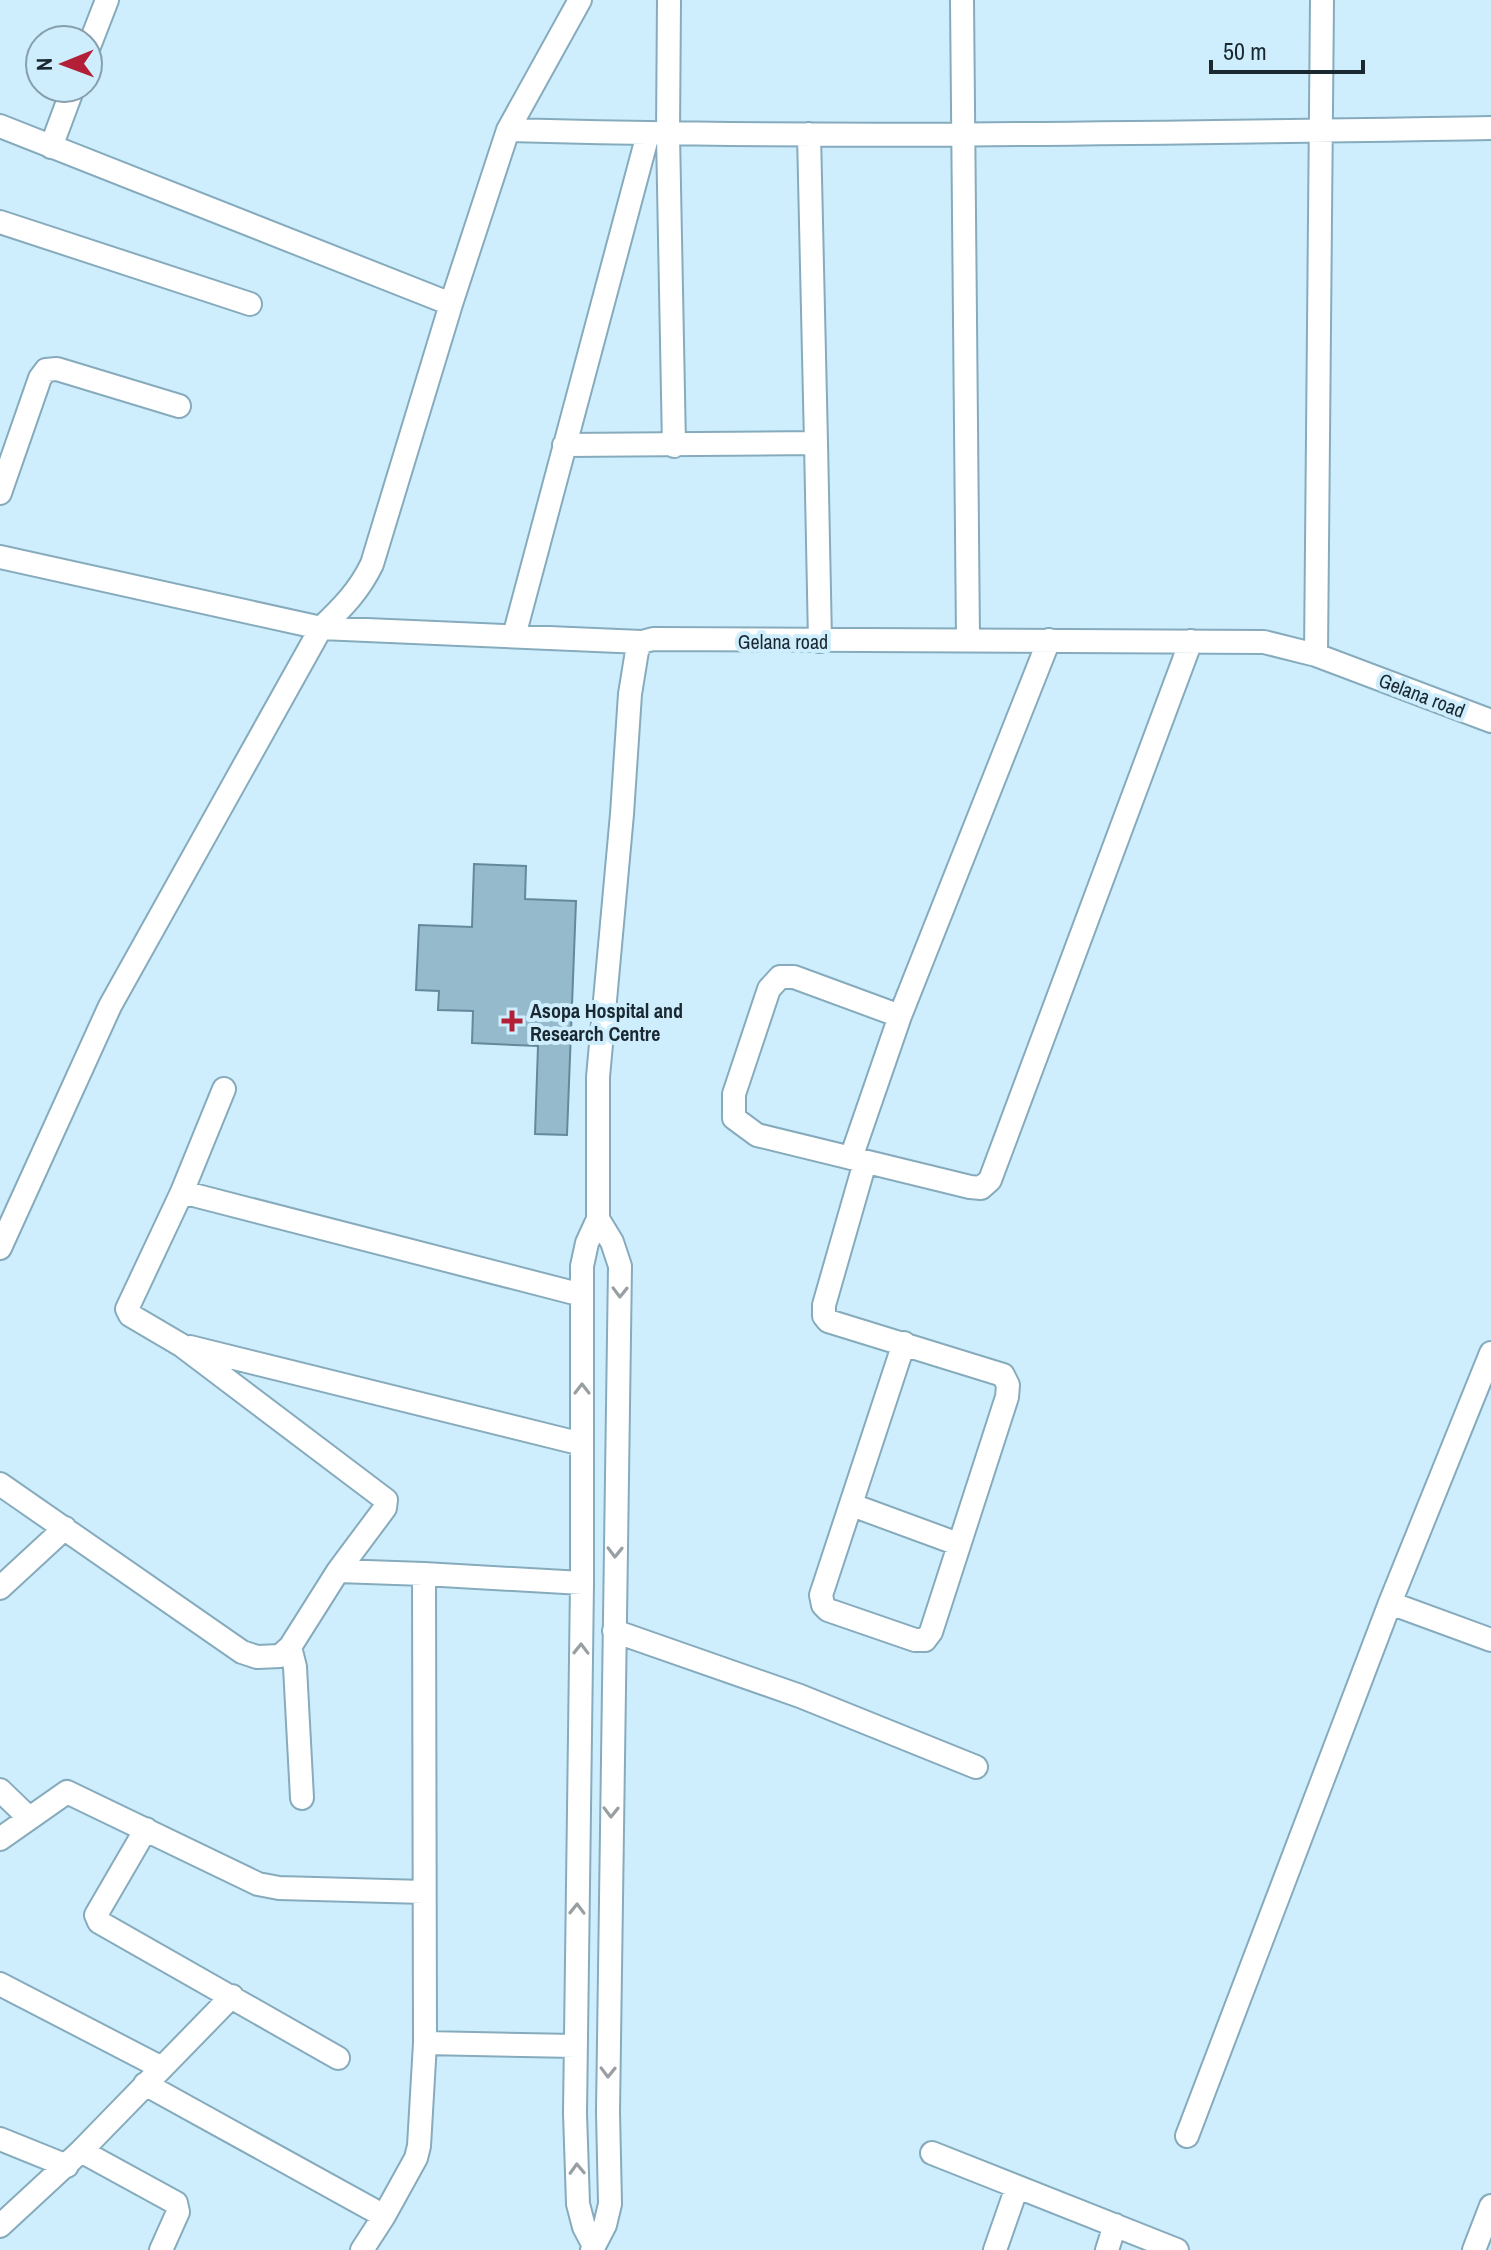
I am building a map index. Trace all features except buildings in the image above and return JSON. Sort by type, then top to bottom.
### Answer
[{"type":"street","points":[[98,24],[107,0]]},
{"type":"street","points":[[0,1248],[110,1006],[321,628],[351,599],[372,564],[508,130],[580,0]]},
{"type":"street","points":[[669,0],[658,134],[674,446]]},
{"type":"street","points":[[962,0],[968,639]]},
{"type":"street","points":[[1316,655],[1322,0]]},
{"type":"street","points":[[51,147],[67,104]]},
{"type":"street","points":[[0,126],[451,304]]},
{"type":"street","points":[[508,130],[658,134],[963,134],[1491,128]]},
{"type":"street","points":[[514,636],[564,445],[658,134]]},
{"type":"street","points":[[809,134],[820,641]]},
{"type":"street","points":[[0,222],[250,304]]},
{"type":"street","points":[[0,493],[40,378],[46,370],[57,369],[179,406]]},
{"type":"street","points":[[564,445],[816,443]]},
{"type":"street","name":"Gelana road","points":[[0,557],[321,628],[642,642],[653,639],[968,639],[1264,642],[1316,655],[1491,721]]},
{"type":"street","points":[[904,1343],[821,1595],[823,1605],[828,1610],[915,1640],[925,1640],[931,1632],[1007,1397],[1008,1385],[1003,1375],[904,1343],[828,1321],[824,1316],[824,1305],[858,1160],[900,1016],[1049,640]]},
{"type":"street","points":[[900,1016],[794,977],[780,977],[769,989],[734,1094],[734,1118],[757,1135],[858,1160],[970,1187],[981,1188],[990,1180],[1191,641]]},
{"type":"street","points":[[592,2247],[578,2204],[575,2113],[582,1583],[582,1266],[587,1243],[598,1219],[598,1077],[630,694],[637,651],[642,642]]},
{"type":"street","points":[[0,1484],[242,1652],[257,1657],[280,1656],[290,1647],[338,1571],[385,1508],[386,1500],[181,1345],[130,1315],[127,1309],[182,1192],[224,1089]]},
{"type":"street","points":[[182,1192],[582,1295]]},
{"type":"street","points":[[592,2247],[605,2225],[610,2204],[608,2112],[620,1266],[612,1242],[598,1219]]},
{"type":"street","points":[[181,1345],[582,1444]]},
{"type":"street","points":[[1187,2136],[1390,1603],[1491,1353]]},
{"type":"street","points":[[852,1505],[958,1544]]},
{"type":"street","points":[[0,1588],[65,1528]]},
{"type":"street","points":[[338,1571],[582,1583]]},
{"type":"street","points":[[362,2250],[416,2158],[419,2146],[425,2043],[424,1574]]},
{"type":"street","points":[[1390,1603],[1491,1640]]},
{"type":"street","points":[[614,1631],[800,1696],[976,1767]]},
{"type":"street","points":[[290,1647],[295,1667],[302,1798]]},
{"type":"street","points":[[0,1790],[28,1817]]},
{"type":"street","points":[[0,1839],[67,1792],[258,1884],[279,1888],[424,1892]]},
{"type":"street","points":[[146,1829],[96,1915],[99,1922],[338,2058]]},
{"type":"street","points":[[0,1984],[162,2068]]},
{"type":"street","points":[[0,2226],[74,2159],[232,1996]]},
{"type":"street","points":[[425,2043],[575,2046]]},
{"type":"street","points":[[145,2084],[384,2216]]},
{"type":"street","points":[[575,2113],[608,2112]]},
{"type":"street","points":[[0,2139],[74,2159],[176,2203],[178,2212],[161,2250]]},
{"type":"street","points":[[932,2153],[1177,2250]]},
{"type":"street","points":[[995,2250],[1017,2187]]},
{"type":"street","points":[[1474,2250],[1491,2206]]},
{"type":"street","points":[[1107,2250],[1115,2225]]},
{"type":"place","name":"Asopa Hospital and Research Centre","points":[[512,1021]]}]
